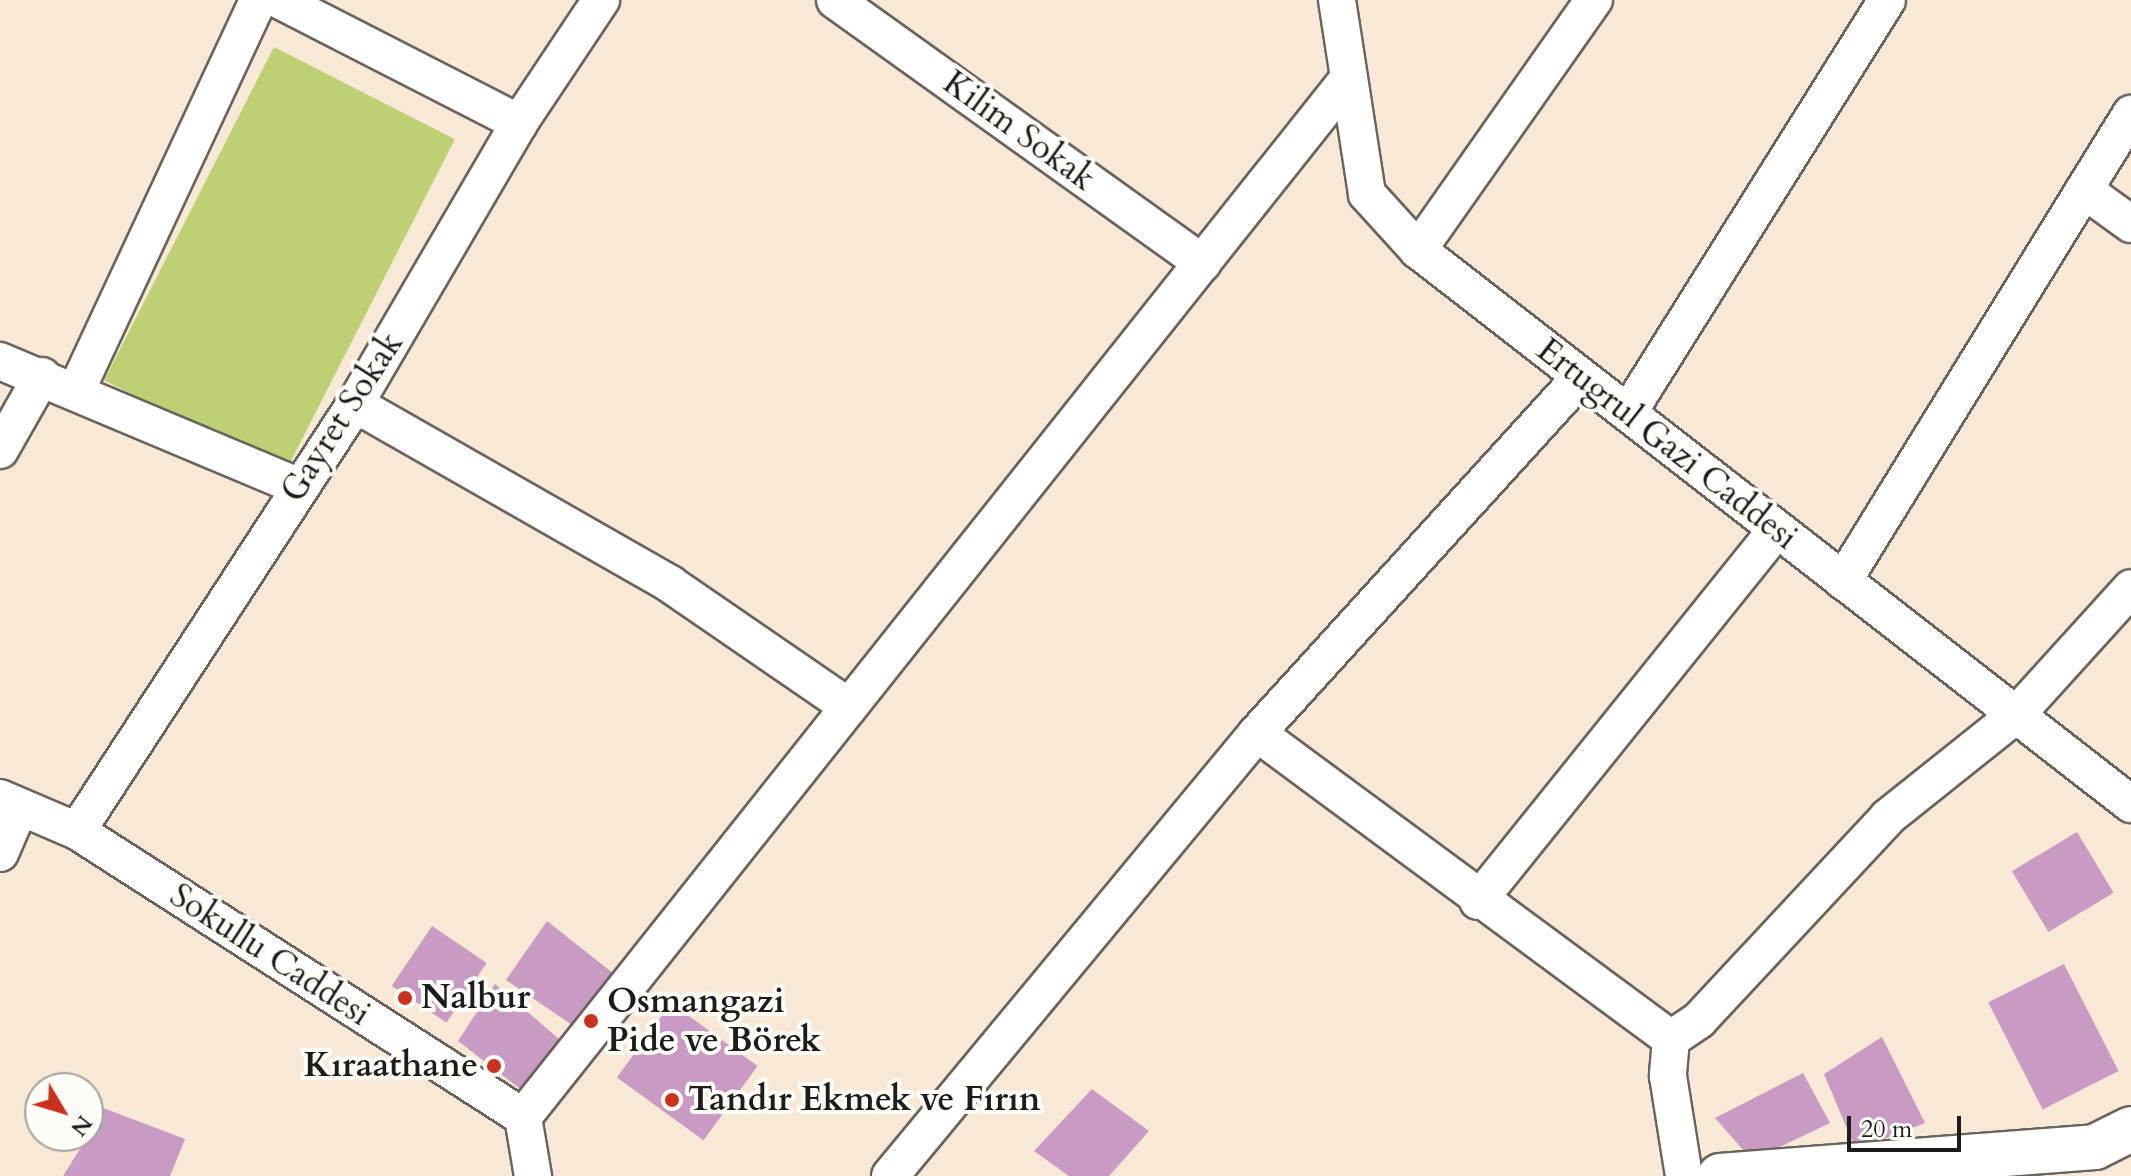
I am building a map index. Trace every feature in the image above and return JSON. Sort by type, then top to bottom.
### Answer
[{"type":"street","points":[[76,391],[258,0]]},
{"type":"street","points":[[279,0],[519,123]]},
{"type":"street","name":"Gayret Sokak","points":[[77,831],[298,486],[355,404],[519,123],[601,0]]},
{"type":"street","name":"Ertugrul Gazi Caddesi","points":[[1337,0],[1367,194],[1418,250],[2131,804]]},
{"type":"street","points":[[1418,250],[1594,0]]},
{"type":"street","points":[[1628,413],[1887,0]]},
{"type":"street","name":"Kilim Sokak","points":[[839,1],[1203,263]]},
{"type":"street","points":[[533,1176],[523,1117],[1349,78]]},
{"type":"street","points":[[1843,581],[2131,114]]},
{"type":"street","points":[[2084,190],[2131,224]]},
{"type":"street","points":[[0,361],[42,376],[298,486]]},
{"type":"street","points":[[0,450],[42,376]]},
{"type":"street","points":[[890,1176],[1257,733],[1581,377]]},
{"type":"street","points":[[355,404],[670,584],[849,707]]},
{"type":"street","points":[[1478,901],[1777,529]]},
{"type":"street","points":[[1671,1039],[1699,1020],[1888,817],[2016,715],[2131,588]]},
{"type":"street","points":[[1257,733],[1478,901],[1671,1039]]},
{"type":"street","points":[[0,853],[10,803]]},
{"type":"street","name":"Sokullu Caddesi","points":[[10,803],[77,831],[523,1117]]},
{"type":"street","points":[[1671,1039],[1668,1076],[1684,1176]]},
{"type":"street","points":[[1720,1176],[1969,1166],[2095,1147],[2131,1129]]},
{"type":"green space","points":[[274,47],[455,139],[285,472],[104,380]]},
{"type":"building","points":[[2077,832],[2114,893],[2048,932],[2012,871]]},
{"type":"building","points":[[547,921],[614,974],[572,1025],[506,980]]},
{"type":"building","points":[[432,926],[487,963],[446,1023],[392,986]]},
{"type":"building","points":[[2064,964],[2118,1071],[2043,1110],[1988,1003]]},
{"type":"building","points":[[495,984],[566,1045],[527,1094],[458,1041]]},
{"type":"building","points":[[671,1003],[758,1066],[703,1140],[617,1077]]},
{"type":"building","points":[[1882,1037],[1925,1123],[1856,1150],[1824,1074]]},
{"type":"building","points":[[1803,1073],[1830,1123],[1752,1160],[1715,1118]]},
{"type":"building","points":[[1092,1089],[1149,1131],[1109,1176],[1069,1176],[1034,1151]]},
{"type":"building","points":[[104,1108],[185,1139],[170,1176],[63,1176],[78,1152],[104,1152]]},
{"type":"place","name":"Nalbur","points":[[405,998]]},
{"type":"place","name":"Osmangazi Pide ve Börek","points":[[591,1021]]},
{"type":"place","name":"Kıraathane","points":[[494,1066]]},
{"type":"place","name":"Tandır Ekmek ve Fırın","points":[[672,1100]]}]
